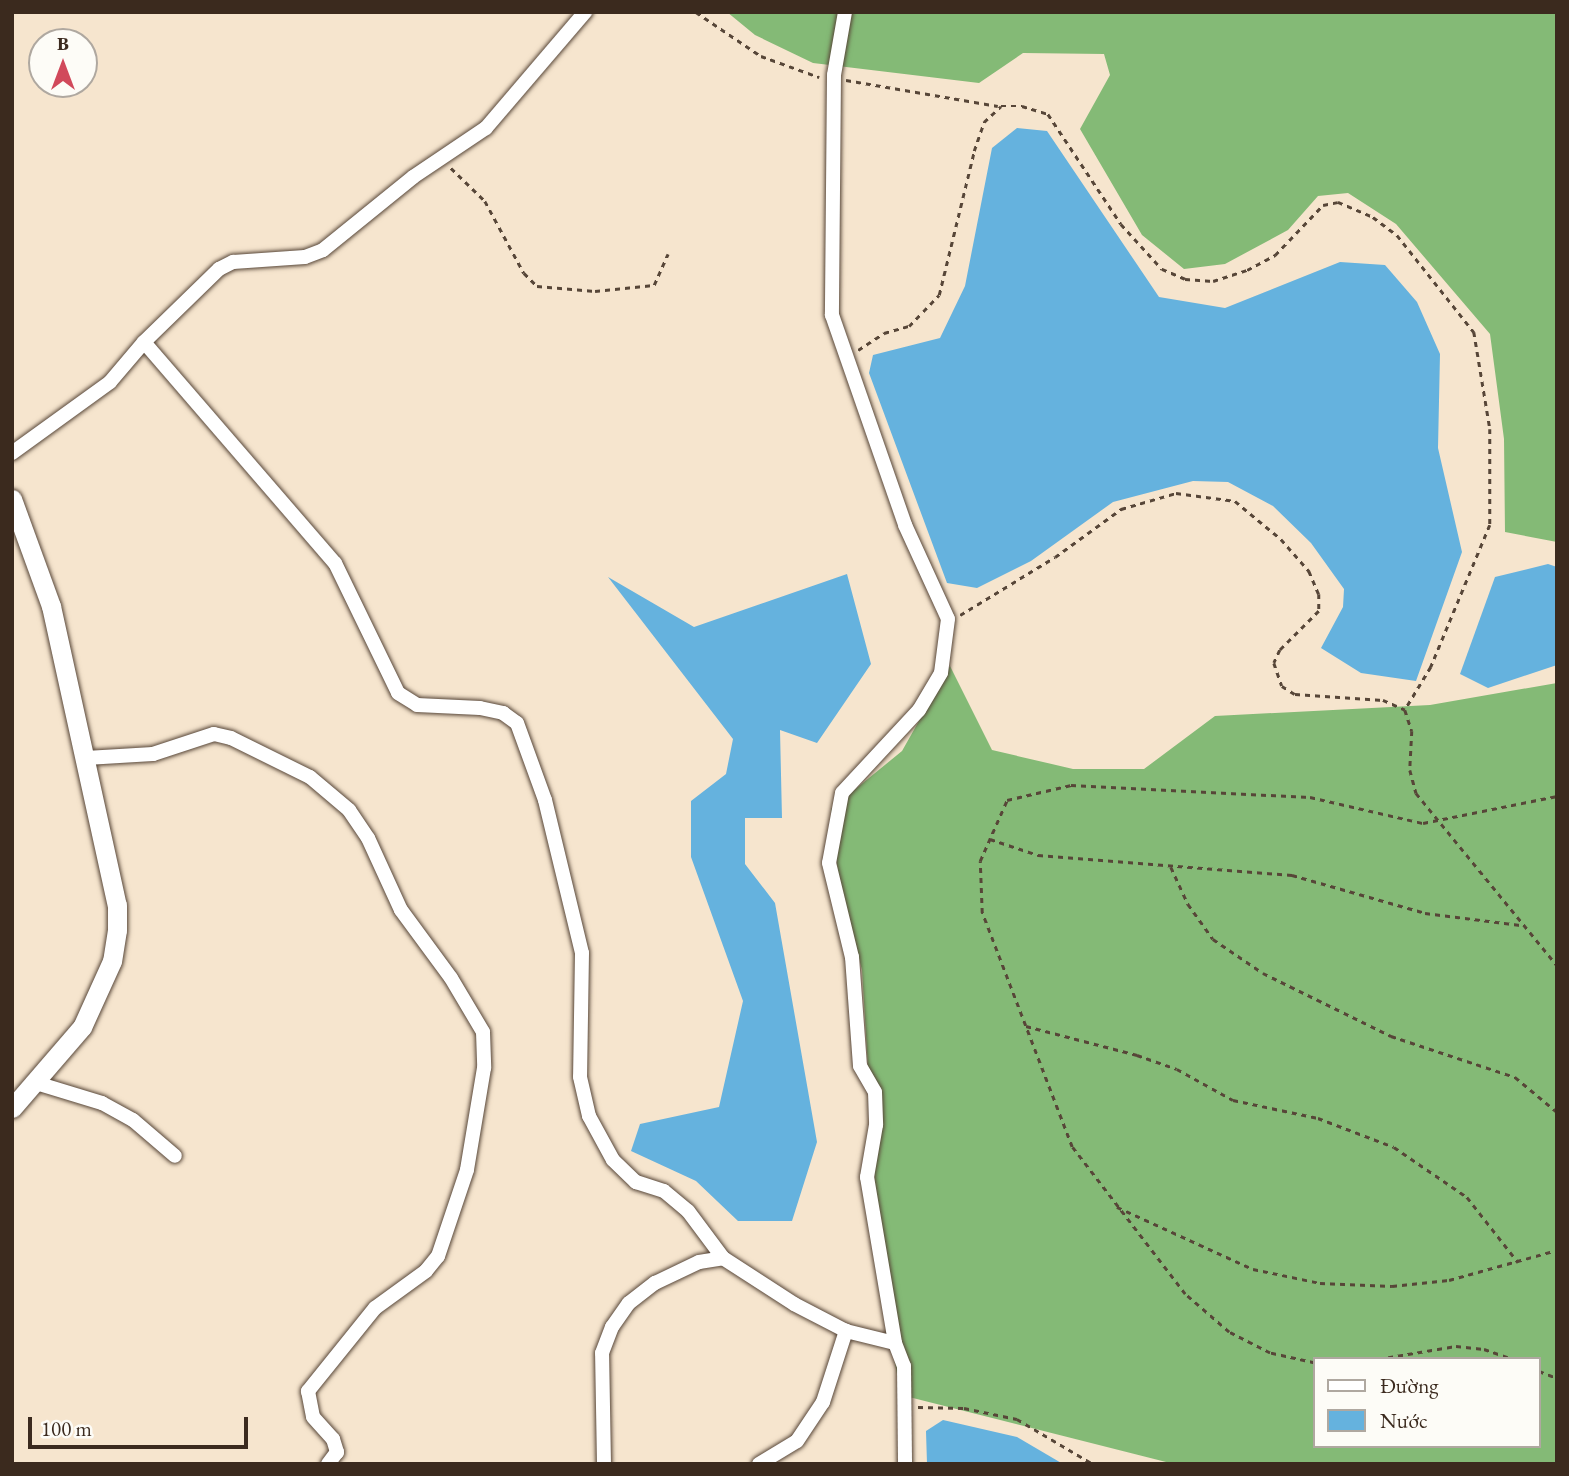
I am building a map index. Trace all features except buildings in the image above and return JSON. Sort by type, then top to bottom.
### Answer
[{"type":"street","points":[[12,453],[110,382],[144,342],[219,269],[233,262],[305,257],[323,250],[441,158],[486,128],[585,12]]},
{"type":"street","points":[[845,12],[834,75],[832,315],[845,362],[905,525],[948,622],[941,673],[919,709],[842,793],[833,824],[829,863],[852,957],[860,1066],[875,1092],[876,1125],[867,1177],[895,1343],[904,1366],[905,1464]]},
{"type":"street","points":[[144,342],[335,563],[398,693],[417,705],[480,708],[503,713],[517,723],[545,800],[582,953],[580,1077],[589,1116],[614,1160],[636,1182],[664,1191],[688,1211],[723,1258],[794,1304],[846,1331],[895,1343]]},
{"type":"street","points":[[12,499],[51,606],[117,905],[117,930],[112,961],[82,1027],[12,1108]]},
{"type":"street","points":[[86,758],[153,754],[214,734],[231,738],[310,777],[349,810],[368,838],[401,910],[451,978],[483,1032],[484,1068],[467,1170],[438,1256],[426,1272],[374,1308],[308,1391],[313,1417],[333,1439],[337,1452],[328,1464]]},
{"type":"street","points":[[33,1082],[102,1103],[133,1120],[175,1156]]},
{"type":"street","points":[[604,1464],[602,1353],[612,1327],[629,1303],[654,1283],[699,1262],[723,1258]]},
{"type":"street","points":[[760,1464],[797,1441],[824,1402],[846,1331]]},
{"type":"path","points":[[845,362],[884,334],[909,326],[939,295],[974,151],[984,122],[1001,106],[1022,106],[1048,114],[1121,224],[1162,269],[1185,279],[1213,281],[1266,260],[1323,205],[1338,202],[1373,217],[1396,235],[1475,332],[1490,429],[1490,524],[1431,667],[1405,710]]},
{"type":"path","points":[[441,158],[485,201],[524,273],[537,286],[595,291],[654,285],[668,254]]},
{"type":"path","points":[[948,622],[1055,557],[1121,509],[1175,493],[1209,495],[1235,501],[1281,539],[1309,571],[1320,594],[1319,611],[1280,650],[1274,663],[1283,686],[1295,694],[1383,700],[1405,710],[1412,731],[1410,770],[1416,793],[1435,821],[1557,965]]},
{"type":"path","points":[[1314,1363],[1270,1353],[1229,1332],[1185,1294],[1114,1206],[1072,1147],[982,913],[980,861],[1007,800],[1071,785],[1310,797],[1374,809],[1404,820],[1435,821],[1557,796]]},
{"type":"path","points":[[990,839],[1038,855],[1292,875],[1425,913],[1522,925]]},
{"type":"path","points":[[1171,867],[1188,904],[1213,939],[1263,973],[1391,1036],[1515,1077],[1557,1112]]},
{"type":"path","points":[[1025,1025],[1138,1055],[1233,1100],[1318,1118],[1394,1147],[1466,1196],[1518,1262]]},
{"type":"path","points":[[1114,1206],[1284,1279],[1392,1286],[1449,1280],[1557,1251]]},
{"type":"path","points":[[1390,1357],[1456,1346],[1484,1349],[1507,1357]]},
{"type":"path","points":[[906,1408],[992,1411],[1039,1430],[1093,1464]]},
{"type":"green space","points":[[727,12],[1557,12],[1557,542],[1505,532],[1504,439],[1490,334],[1396,224],[1348,193],[1318,196],[1288,230],[1225,264],[1184,269],[1142,235],[1080,129],[1110,75],[1104,54],[1023,53],[979,83],[813,63],[755,35]]},
{"type":"green space","points":[[950,666],[992,750],[1073,769],[1144,769],[1215,716],[1430,705],[1557,683],[1557,1464],[1174,1464],[901,1395],[882,1296],[862,970],[839,882],[831,809],[902,751]]},
{"type":"water","points":[[1017,128],[1047,131],[1159,297],[1225,308],[1340,262],[1385,265],[1417,302],[1440,354],[1438,448],[1462,552],[1416,681],[1361,673],[1321,648],[1343,607],[1344,589],[1311,543],[1273,506],[1228,482],[1193,481],[1113,502],[1031,561],[977,588],[947,583],[869,373],[873,355],[940,338],[965,286],[992,148]]},
{"type":"water","points":[[1548,564],[1557,567],[1557,665],[1488,688],[1460,674],[1495,577]]},
{"type":"water","points":[[847,574],[871,664],[817,743],[780,730],[782,818],[745,818],[745,864],[775,903],[817,1142],[792,1221],[738,1221],[696,1181],[631,1151],[640,1124],[719,1107],[743,1001],[691,857],[691,801],[726,774],[733,739],[608,577],[694,627]]},
{"type":"water","points":[[943,1420],[1017,1437],[1063,1464],[927,1464],[926,1431]]}]
